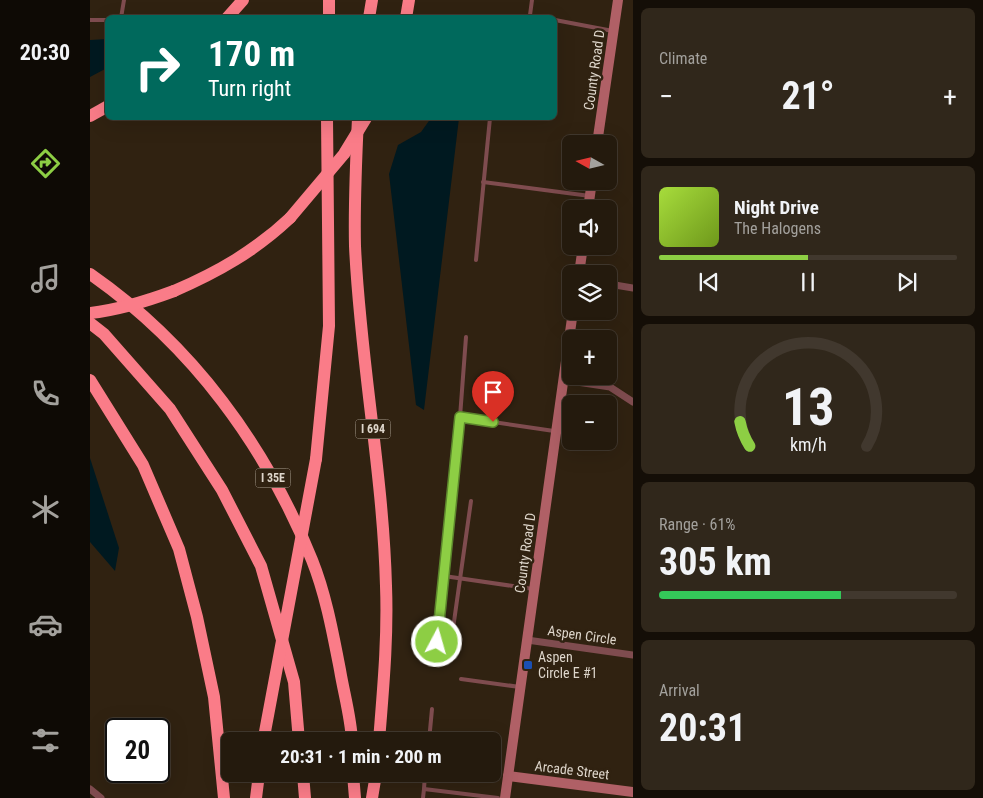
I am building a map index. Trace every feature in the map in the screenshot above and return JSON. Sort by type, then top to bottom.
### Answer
[{"type":"highway","points":[[230,15],[243,0]]},
{"type":"highway","points":[[329,0],[329,15]]},
{"type":"highway","points":[[370,15],[372,0]]},
{"type":"highway","points":[[406,15],[409,0]]},
{"type":"highway","points":[[90,116],[105,108]]},
{"type":"highway","points":[[264,732],[316,459],[329,326],[327,120]]},
{"type":"highway","name":"I 694","points":[[358,120],[355,247],[382,517],[386,586],[386,651],[380,732]]},
{"type":"highway","points":[[90,313],[131,305],[174,291],[212,275],[269,238],[316,190],[344,154],[365,120]]},
{"type":"highway","name":"I 35E","points":[[90,274],[114,291],[176,346],[234,416],[279,487],[313,562],[332,625],[350,732]]},
{"type":"highway","points":[[90,323],[104,334],[170,409],[222,490],[257,558],[294,682],[299,732]]},
{"type":"highway","points":[[90,380],[143,465],[179,549],[198,617],[214,697],[224,798]]},
{"type":"highway","points":[[256,798],[258,782]]},
{"type":"highway","points":[[303,782],[305,798]]},
{"type":"highway","points":[[354,782],[355,798]]},
{"type":"highway","points":[[372,798],[375,782]]},
{"type":"street","name":"County Road D","points":[[598,135],[618,0]]},
{"type":"street","points":[[589,200],[591,190]]},
{"type":"street","points":[[617,285],[633,288]]},
{"type":"street","name":"County Road D","points":[[505,798],[563,385]]},
{"type":"street","points":[[597,385],[610,387],[633,402]]},
{"type":"street","name":"Aspen Circle","points":[[527,640],[633,655]]},
{"type":"street","name":"Arcade Street","points":[[508,776],[633,792]]},
{"type":"street","points":[[90,789],[101,798]]},
{"type":"lane","points":[[122,15],[124,0]]},
{"type":"lane","points":[[530,15],[532,0]]},
{"type":"lane","points":[[90,20],[105,20]]},
{"type":"lane","points":[[557,20],[613,31]]},
{"type":"lane","points":[[476,260],[490,120]]},
{"type":"lane","points":[[484,182],[590,196]]},
{"type":"lane","points":[[466,337],[460,417],[437,642],[451,644],[471,501]]},
{"type":"lane","points":[[460,417],[556,431]]},
{"type":"lane","points":[[444,576],[534,589]]},
{"type":"lane","points":[[461,679],[520,688]]},
{"type":"lane","points":[[430,732],[432,709]]},
{"type":"lane","points":[[423,798],[424,782]]},
{"type":"lane","points":[[424,789],[498,798]]},
{"type":"water","points":[[105,39],[105,69],[90,77],[90,40]]},
{"type":"water","points":[[430,120],[459,120],[424,410],[416,405],[389,174],[398,145],[421,132]]},
{"type":"water","points":[[90,458],[119,548],[115,571],[90,542]]},
{"type":"place","name":"Aspen Circle E #1","points":[[528,665]]},
{"type":"route","points":[[437,642],[460,417],[493,422]]}]
